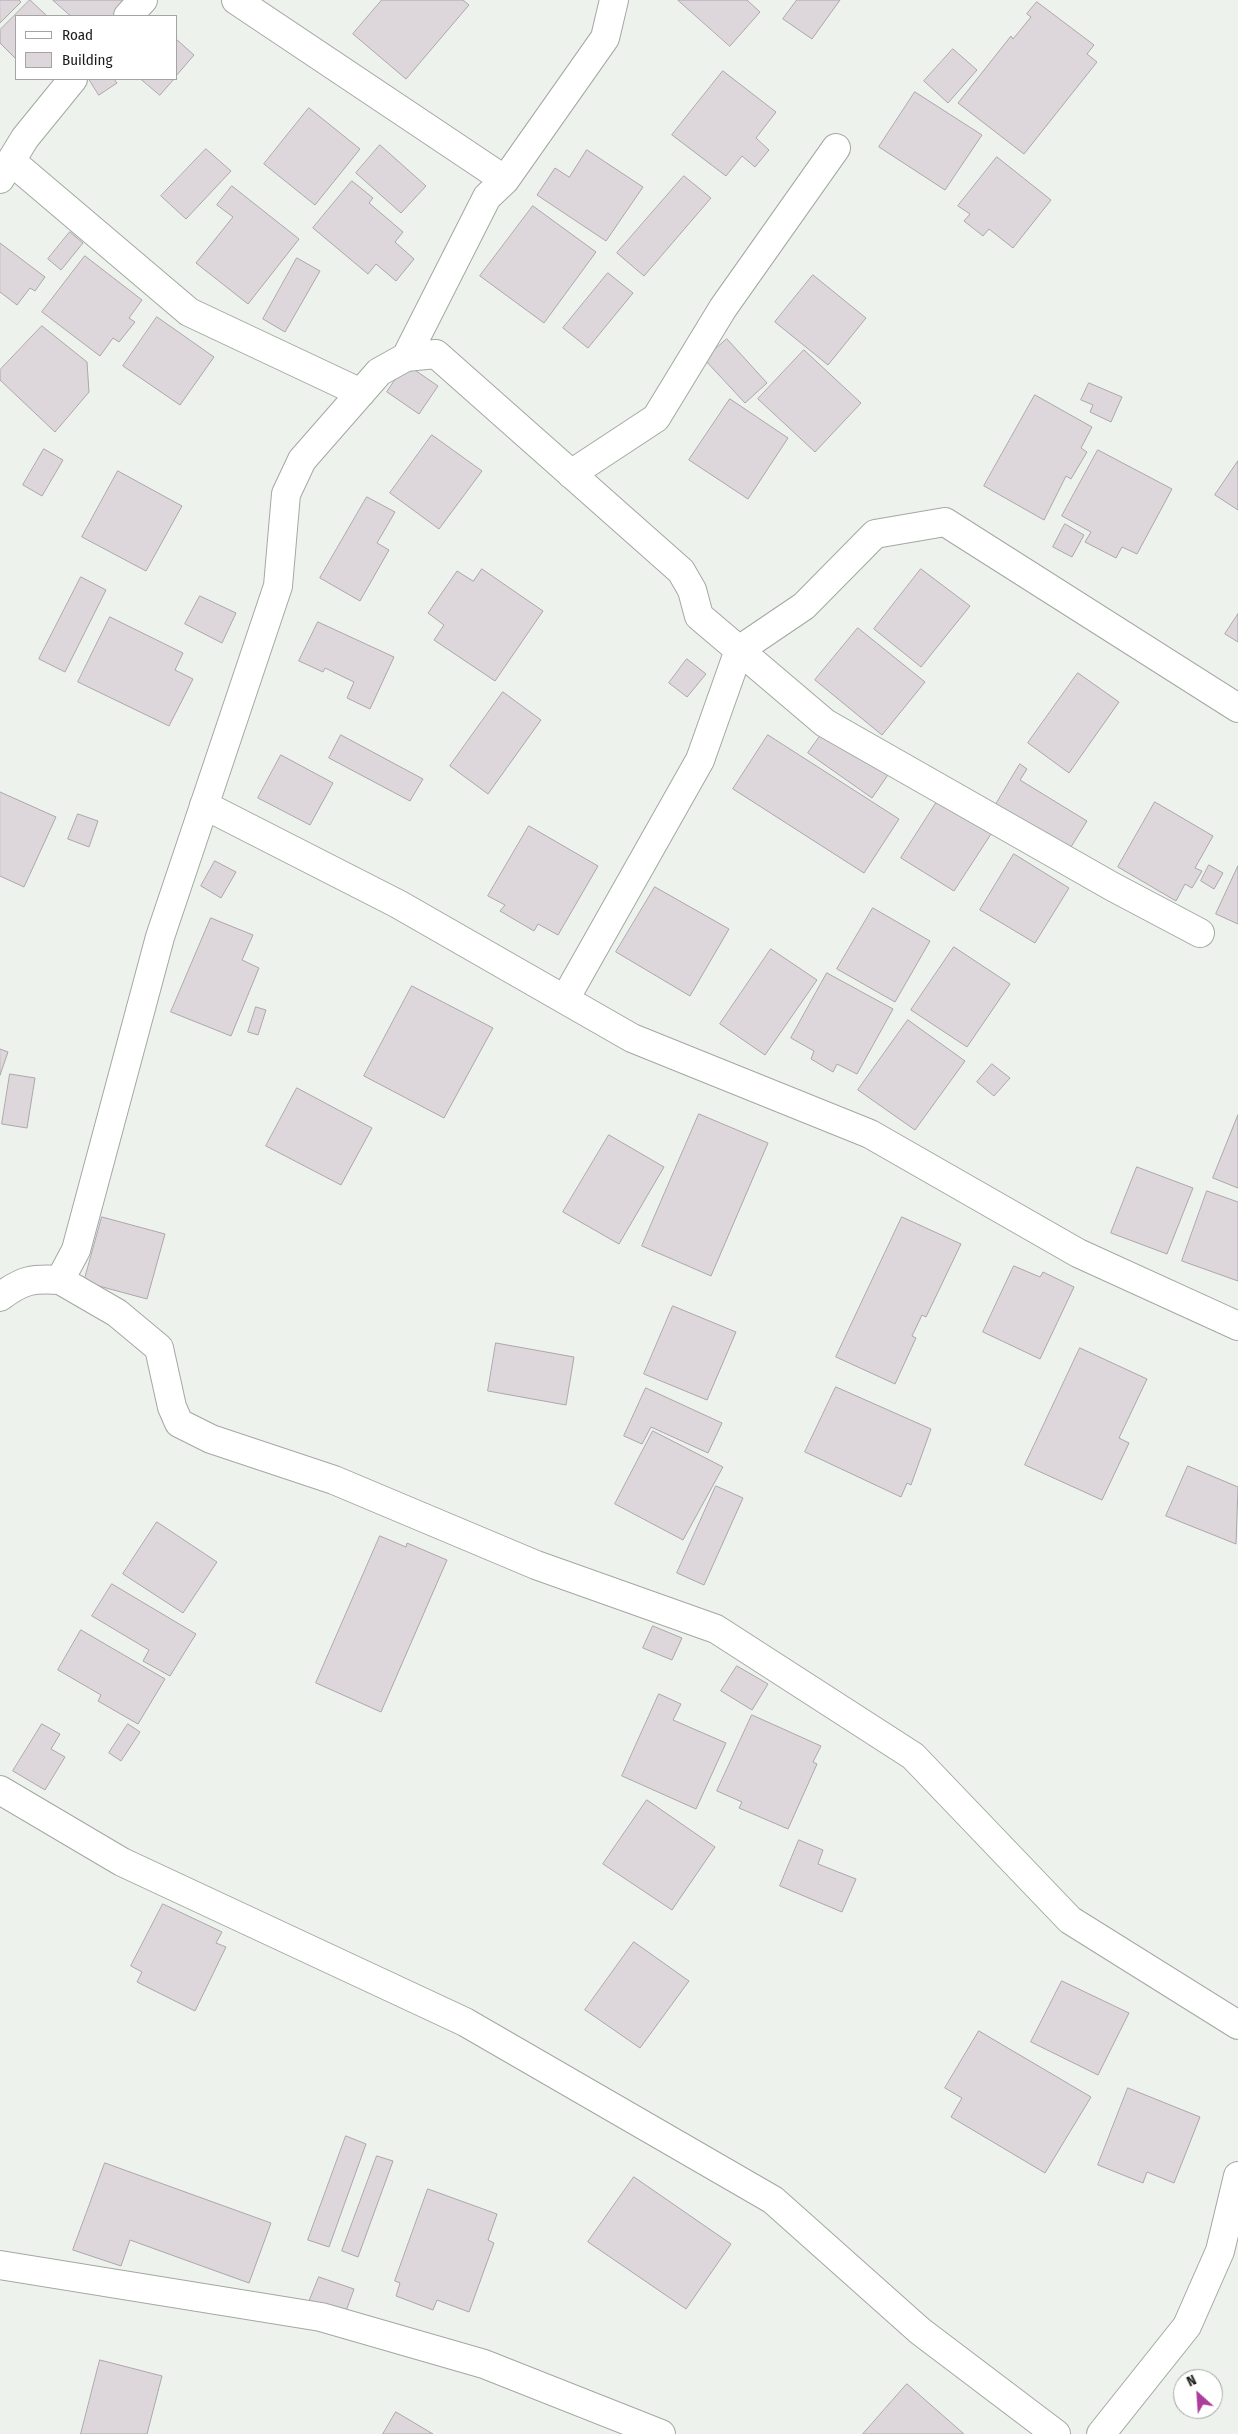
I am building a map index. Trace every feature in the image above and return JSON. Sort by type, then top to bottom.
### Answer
[{"type":"street","points":[[129,15],[143,0]]},
{"type":"street","points":[[236,0],[505,180]]},
{"type":"street","points":[[406,357],[488,197],[505,180],[605,38],[614,0]]},
{"type":"street","points":[[72,80],[26,138],[6,170],[189,312],[361,393]]},
{"type":"street","points":[[571,474],[656,418],[723,308],[836,148]]},
{"type":"street","points":[[60,1280],[76,1250],[160,937],[278,586],[286,494],[302,460],[379,372],[406,357],[436,354],[681,571],[692,590],[699,616],[825,723],[1105,882],[1200,933]]},
{"type":"street","points":[[565,1000],[700,760],[740,650],[804,606],[875,534],[945,522],[1238,708]]},
{"type":"street","points":[[204,805],[398,904],[632,1038],[870,1134],[1078,1253],[1238,1326]]},
{"type":"street","points":[[0,1297],[16,1285],[38,1278],[60,1280],[117,1313],[159,1348],[172,1407],[179,1423],[211,1439],[334,1480],[536,1564],[716,1629],[913,1756],[1070,1920],[1238,2025]]},
{"type":"street","points":[[0,1790],[122,1862],[465,2022],[773,2200],[920,2331],[1056,2434]]},
{"type":"street","points":[[1101,2434],[1187,2326],[1220,2251],[1238,2176]]},
{"type":"street","points":[[0,2265],[321,2317],[484,2364],[661,2434]]},
{"type":"building","points":[[0,0],[19,0],[21,2],[0,23]]},
{"type":"building","points":[[30,0],[46,15],[15,15]]},
{"type":"building","points":[[53,0],[129,0],[116,15],[70,15]]},
{"type":"building","points":[[382,0],[463,0],[469,5],[406,79],[353,34]]},
{"type":"building","points":[[678,0],[747,0],[760,12],[730,46]]},
{"type":"building","points":[[797,0],[840,0],[812,39],[783,19]]},
{"type":"building","points":[[1037,2],[1094,45],[1087,54],[1097,62],[1024,154],[958,103],[1011,36],[1013,39],[1031,17],[1027,14]]},
{"type":"building","points":[[15,15],[15,58],[0,43],[0,30]]},
{"type":"building","points":[[178,41],[194,55],[178,74]]},
{"type":"building","points":[[953,49],[977,70],[948,103],[924,81]]},
{"type":"building","points":[[723,71],[776,112],[756,138],[769,150],[755,167],[742,156],[726,176],[672,135]]},
{"type":"building","points":[[90,80],[115,80],[117,83],[99,95]]},
{"type":"building","points":[[142,80],[173,80],[160,95]]},
{"type":"building","points":[[915,92],[982,135],[945,190],[879,147]]},
{"type":"building","points":[[309,108],[360,149],[315,205],[264,164]]},
{"type":"building","points":[[380,145],[426,186],[401,213],[356,173]]},
{"type":"building","points":[[206,149],[231,171],[186,219],[161,196]]},
{"type":"building","points":[[587,150],[643,187],[606,241],[537,195],[555,168],[569,177]]},
{"type":"building","points":[[997,157],[1051,200],[1013,248],[989,229],[983,236],[964,221],[970,214],[958,206]]},
{"type":"building","points":[[684,176],[711,198],[644,276],[617,253]]},
{"type":"building","points":[[352,181],[373,198],[369,203],[403,232],[395,242],[414,259],[396,281],[376,264],[368,274],[313,228]]},
{"type":"building","points":[[232,186],[299,239],[248,304],[196,263],[233,217],[217,205]]},
{"type":"building","points":[[533,206],[596,252],[544,323],[480,276]]},
{"type":"building","points":[[70,232],[83,243],[61,270],[48,259]]},
{"type":"building","points":[[0,243],[45,277],[35,291],[30,288],[17,305],[0,292]]},
{"type":"building","points":[[85,256],[142,300],[129,318],[135,322],[119,342],[113,338],[100,356],[42,312]]},
{"type":"building","points":[[297,258],[320,271],[285,332],[263,319]]},
{"type":"building","points":[[608,273],[633,293],[588,348],[563,328]]},
{"type":"building","points":[[813,275],[866,318],[828,365],[775,322]]},
{"type":"building","points":[[157,317],[214,357],[180,405],[123,366]]},
{"type":"building","points":[[42,326],[87,362],[89,392],[55,432],[0,380],[0,370]]},
{"type":"building","points":[[727,339],[767,383],[745,403],[704,359]]},
{"type":"building","points":[[804,350],[861,403],[815,452],[758,399]]},
{"type":"building","points":[[406,364],[438,386],[419,414],[387,392]]},
{"type":"building","points":[[1089,383],[1122,397],[1111,422],[1090,412],[1093,405],[1081,400]]},
{"type":"building","points":[[1035,395],[1092,427],[1081,448],[1087,452],[1071,479],[1066,476],[1044,520],[984,486]]},
{"type":"building","points":[[730,399],[788,438],[748,499],[689,460]]},
{"type":"building","points":[[432,435],[482,471],[439,529],[390,493]]},
{"type":"building","points":[[44,449],[63,460],[42,496],[23,485]]},
{"type":"building","points":[[1098,450],[1172,489],[1137,554],[1122,547],[1116,558],[1085,542],[1091,532],[1062,516]]},
{"type":"building","points":[[1238,461],[1238,510],[1215,495]]},
{"type":"building","points":[[118,471],[182,506],[146,571],[82,537]]},
{"type":"building","points":[[367,497],[395,512],[377,543],[389,550],[360,601],[320,578]]},
{"type":"building","points":[[1065,524],[1084,535],[1072,557],[1053,547]]},
{"type":"building","points":[[482,569],[543,611],[495,681],[434,640],[444,625],[428,613],[457,571],[473,581]]},
{"type":"building","points":[[921,569],[970,606],[921,667],[874,629]]},
{"type":"building","points":[[81,577],[106,590],[65,672],[39,659]]},
{"type":"building","points":[[200,596],[236,613],[222,643],[185,624]]},
{"type":"building","points":[[1238,614],[1238,642],[1225,634]]},
{"type":"building","points":[[110,617],[183,653],[175,670],[193,679],[169,726],[78,682]]},
{"type":"building","points":[[318,622],[394,657],[370,709],[347,698],[354,682],[325,668],[323,672],[299,661]]},
{"type":"building","points":[[858,628],[925,682],[882,735],[815,680]]},
{"type":"building","points":[[687,659],[706,674],[687,697],[669,683]]},
{"type":"building","points":[[1078,673],[1119,702],[1069,773],[1028,743]]},
{"type":"building","points":[[503,692],[541,720],[488,794],[450,766]]},
{"type":"building","points":[[828,725],[892,769],[872,798],[808,753]]},
{"type":"building","points":[[341,735],[423,779],[410,801],[329,758]]},
{"type":"building","points":[[768,735],[899,819],[864,873],[733,789]]},
{"type":"building","points":[[281,755],[333,783],[310,825],[258,798]]},
{"type":"building","points":[[1020,764],[1027,769],[1020,780],[1087,821],[1066,855],[992,811]]},
{"type":"building","points":[[0,792],[56,817],[24,887],[0,876]]},
{"type":"building","points":[[940,797],[993,831],[954,891],[901,858]]},
{"type":"building","points":[[1155,802],[1213,836],[1195,868],[1202,871],[1192,888],[1185,884],[1176,901],[1118,867]]},
{"type":"building","points":[[78,814],[98,821],[89,847],[68,839]]},
{"type":"building","points":[[529,826],[598,866],[558,935],[538,924],[534,931],[500,911],[505,905],[488,896]]},
{"type":"building","points":[[1014,854],[1069,888],[1035,943],[980,910]]},
{"type":"building","points":[[215,861],[236,872],[221,898],[201,886]]},
{"type":"building","points":[[1209,865],[1223,873],[1214,889],[1201,881]]},
{"type":"building","points":[[1238,866],[1238,924],[1216,914]]},
{"type":"building","points":[[655,887],[729,929],[690,996],[616,952]]},
{"type":"building","points":[[873,908],[930,941],[895,1002],[837,969]]},
{"type":"building","points":[[211,918],[253,935],[242,960],[259,968],[231,1036],[171,1012]]},
{"type":"building","points":[[954,947],[1010,984],[967,1047],[911,1010]]},
{"type":"building","points":[[771,949],[817,980],[765,1055],[720,1024]]},
{"type":"building","points":[[827,973],[893,1009],[857,1074],[837,1064],[833,1072],[811,1059],[814,1051],[791,1038]]},
{"type":"building","points":[[412,986],[493,1028],[444,1118],[364,1076]]},
{"type":"building","points":[[256,1007],[266,1010],[258,1035],[248,1032]]},
{"type":"building","points":[[908,1020],[965,1061],[915,1130],[858,1090]]},
{"type":"building","points":[[0,1049],[8,1052],[0,1075]]},
{"type":"building","points":[[992,1064],[1010,1078],[994,1096],[977,1082]]},
{"type":"building","points":[[10,1074],[35,1078],[27,1128],[2,1124]]},
{"type":"building","points":[[297,1088],[372,1128],[341,1185],[266,1146]]},
{"type":"building","points":[[699,1114],[768,1143],[711,1276],[642,1246]]},
{"type":"building","points":[[1238,1115],[1238,1188],[1213,1178]]},
{"type":"building","points":[[609,1135],[664,1167],[619,1244],[563,1212]]},
{"type":"building","points":[[1137,1167],[1193,1188],[1167,1254],[1111,1233]]},
{"type":"building","points":[[1207,1191],[1238,1202],[1238,1281],[1182,1261]]},
{"type":"building","points":[[102,1217],[165,1234],[147,1299],[84,1282]]},
{"type":"building","points":[[902,1217],[961,1244],[926,1317],[922,1315],[912,1336],[916,1338],[895,1384],[836,1357]]},
{"type":"building","points":[[1014,1266],[1040,1277],[1043,1272],[1074,1287],[1040,1359],[983,1332]]},
{"type":"building","points":[[673,1306],[736,1332],[707,1400],[644,1374]]},
{"type":"building","points":[[496,1343],[574,1357],[566,1405],[488,1391]]},
{"type":"building","points":[[1080,1348],[1147,1379],[1119,1438],[1129,1443],[1102,1500],[1025,1465]]},
{"type":"building","points":[[836,1387],[931,1429],[911,1485],[907,1483],[901,1497],[805,1452]]},
{"type":"building","points":[[646,1388],[722,1423],[708,1453],[651,1427],[642,1444],[624,1436]]},
{"type":"building","points":[[653,1431],[723,1467],[683,1540],[615,1504]]},
{"type":"building","points":[[1188,1466],[1238,1487],[1236,1544],[1166,1516]]},
{"type":"building","points":[[716,1486],[743,1498],[704,1585],[677,1573]]},
{"type":"building","points":[[157,1522],[217,1562],[183,1613],[123,1574]]},
{"type":"building","points":[[380,1536],[406,1547],[407,1543],[447,1560],[381,1712],[316,1683]]},
{"type":"building","points":[[112,1584],[196,1634],[170,1676],[143,1661],[149,1650],[92,1616]]},
{"type":"building","points":[[653,1626],[682,1638],[672,1660],[643,1648]]},
{"type":"building","points":[[81,1630],[165,1679],[138,1724],[98,1701],[101,1695],[58,1670]]},
{"type":"building","points":[[737,1666],[768,1684],[752,1710],[721,1691]]},
{"type":"building","points":[[659,1694],[681,1704],[673,1720],[726,1743],[696,1809],[622,1776]]},
{"type":"building","points":[[752,1715],[821,1746],[813,1762],[817,1764],[788,1829],[739,1808],[742,1802],[717,1791]]},
{"type":"building","points":[[42,1724],[60,1734],[51,1749],[65,1757],[45,1790],[13,1771]]},
{"type":"building","points":[[128,1724],[140,1732],[121,1761],[109,1753]]},
{"type":"building","points":[[647,1800],[715,1847],[672,1910],[603,1864]]},
{"type":"building","points":[[799,1840],[823,1850],[818,1864],[856,1879],[842,1912],[780,1886]]},
{"type":"building","points":[[163,1904],[222,1932],[216,1943],[226,1947],[195,2011],[137,1982],[142,1972],[131,1966]]},
{"type":"building","points":[[634,1942],[689,1981],[640,2048],[585,2010]]},
{"type":"building","points":[[1062,1981],[1129,2013],[1098,2075],[1031,2042]]},
{"type":"building","points":[[979,2031],[1091,2097],[1045,2173],[951,2117],[962,2098],[945,2088]]},
{"type":"building","points":[[1128,2088],[1200,2117],[1174,2183],[1147,2172],[1143,2183],[1098,2165]]},
{"type":"building","points":[[346,2136],[366,2144],[329,2247],[308,2240]]},
{"type":"building","points":[[377,2156],[393,2161],[358,2257],[342,2251]]},
{"type":"building","points":[[105,2163],[271,2223],[249,2283],[130,2240],[121,2266],[73,2250]]},
{"type":"building","points":[[634,2177],[731,2244],[686,2309],[588,2242]]},
{"type":"building","points":[[428,2189],[497,2214],[488,2240],[494,2243],[469,2312],[437,2300],[433,2310],[396,2296],[400,2283],[395,2281]]},
{"type":"building","points":[[319,2277],[354,2289],[345,2314],[309,2302]]},
{"type":"building","points":[[100,2360],[162,2376],[147,2434],[81,2434]]},
{"type":"building","points":[[907,2384],[964,2434],[863,2434]]},
{"type":"building","points":[[396,2412],[433,2434],[383,2434]]}]
